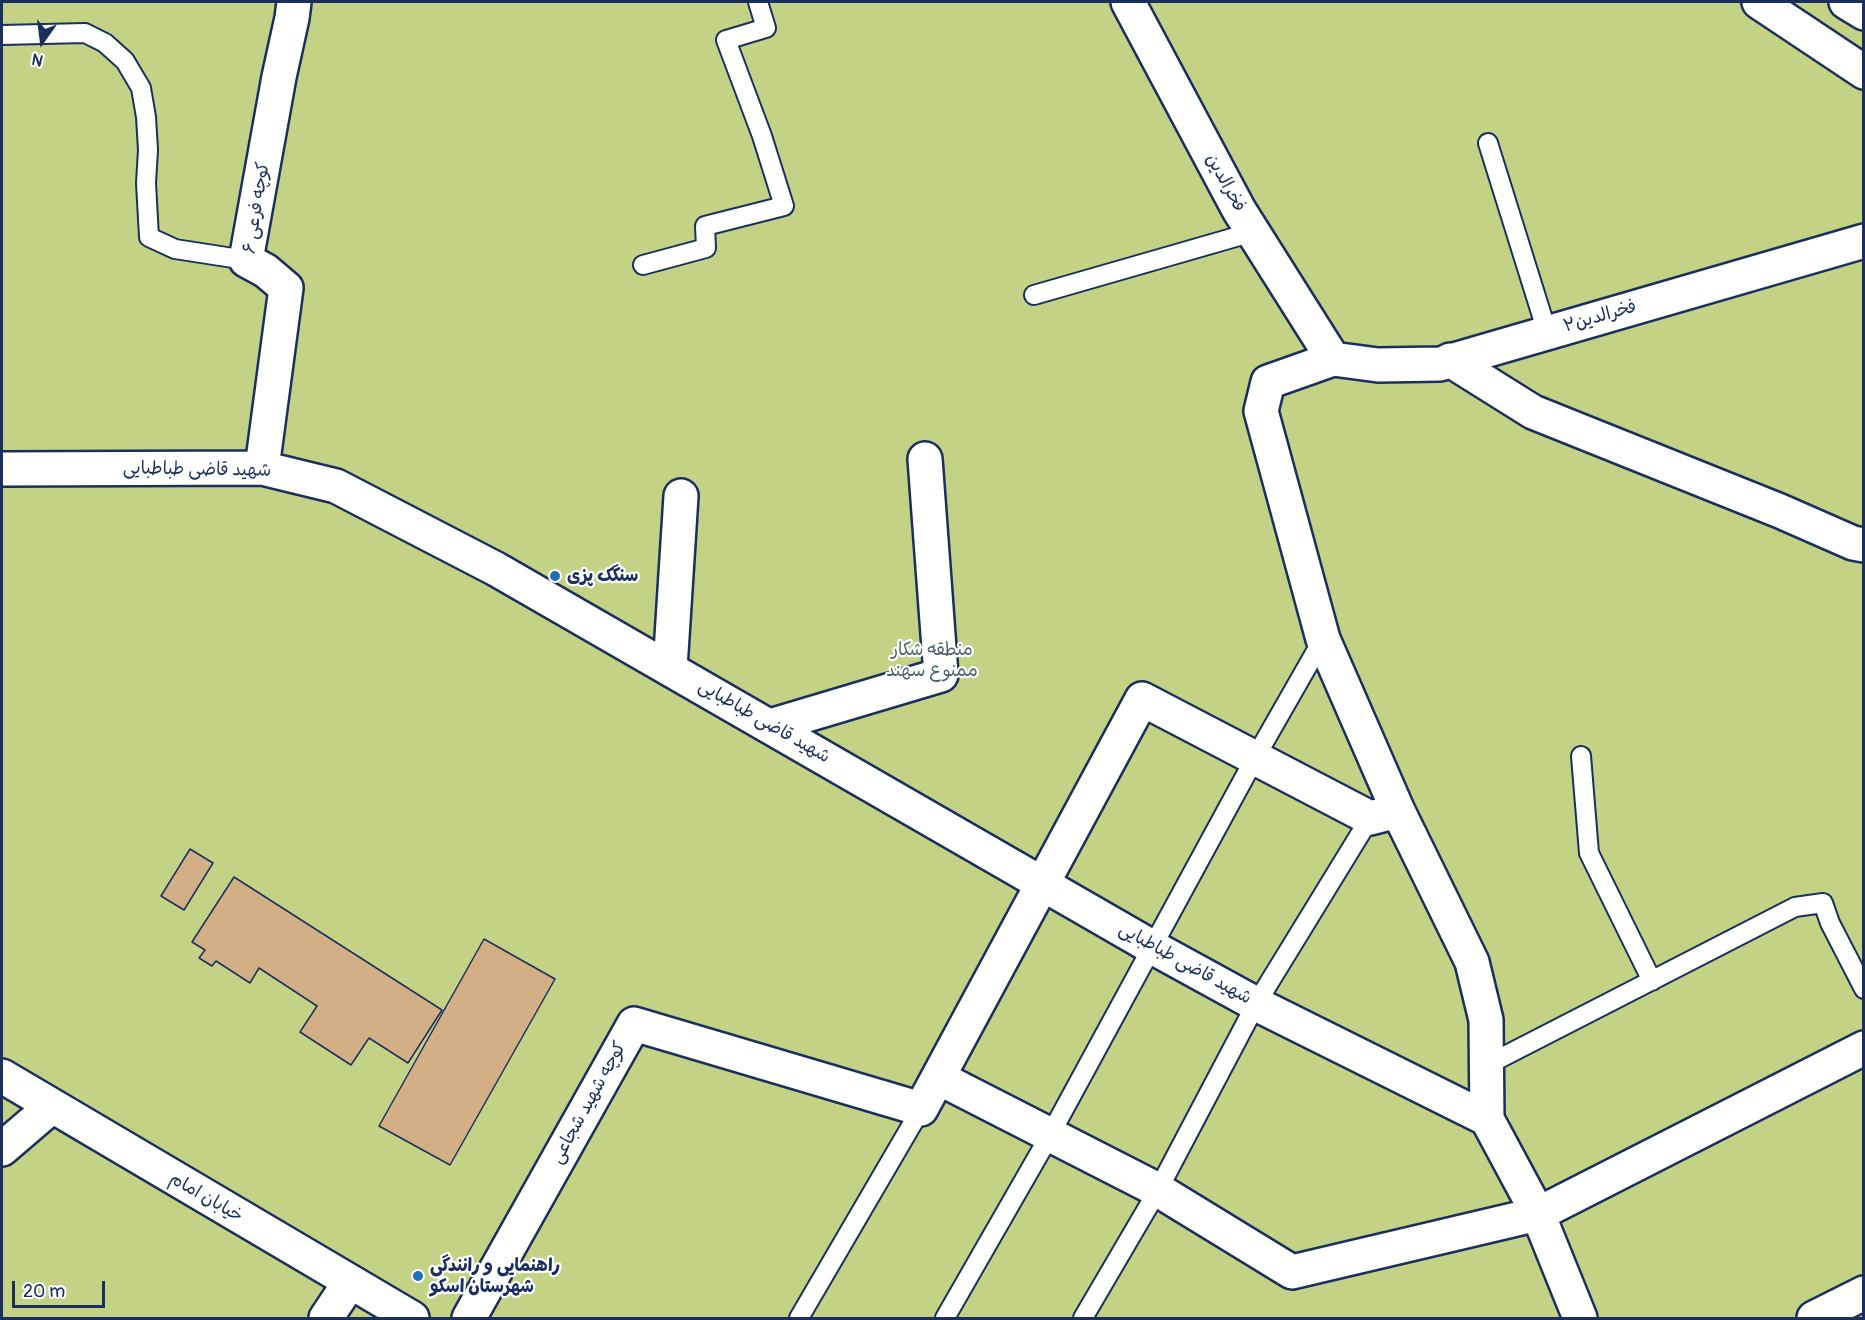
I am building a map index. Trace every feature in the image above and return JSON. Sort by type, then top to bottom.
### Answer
[{"type":"street","name":"کوچه فرعی ۶","points":[[262,468],[285,288],[266,271],[246,260],[294,2]]},
{"type":"street","name":"فخرالدین","points":[[1128,2],[1253,232],[1333,359]]},
{"type":"street","points":[[1759,2],[1863,72]]},
{"type":"street","points":[[1846,2],[1863,13]]},
{"type":"street","name":"فخرالدین۲","points":[[1333,359],[1378,365],[1440,364],[1863,241]]},
{"type":"street","points":[[1333,359],[1268,382],[1261,411],[1323,639],[1384,814],[1472,962],[1486,1020],[1487,1119],[1538,1214],[1580,1318]]},
{"type":"street","points":[[1449,360],[1533,412],[1863,545]]},
{"type":"street","points":[[770,726],[941,675],[925,459]]},
{"type":"street","name":"شهید قاضی طباطبایی","points":[[2,469],[262,468],[336,486],[496,569],[1152,947],[1256,1004],[1487,1119]]},
{"type":"street","points":[[670,668],[681,496]]},
{"type":"street","points":[[921,1108],[1142,699],[1255,758],[1384,814]]},
{"type":"street","name":"کوچه شهید شجاعی","points":[[469,1318],[634,1024],[921,1108]]},
{"type":"street","points":[[939,1078],[1158,1190],[1292,1272],[1538,1214],[1863,1048]]},
{"type":"street","name":"خیابان امام","points":[[2,1076],[412,1318]]},
{"type":"street","points":[[2,1149],[51,1107]]},
{"type":"street","points":[[326,1318],[350,1282]]},
{"type":"street","points":[[1814,1318],[1863,1293]]},
{"type":"lane","points":[[643,265],[706,248],[705,226],[784,206],[762,136],[726,40],[766,28],[758,2]]},
{"type":"lane","points":[[2,35],[85,33],[105,43],[125,61],[141,88],[147,139],[146,183],[149,237],[175,249],[246,260]]},
{"type":"lane","points":[[1488,144],[1547,332]]},
{"type":"lane","points":[[1034,296],[1253,232]]},
{"type":"lane","points":[[945,1318],[1050,1135],[1255,758],[1323,639]]},
{"type":"lane","points":[[1581,756],[1589,853],[1652,981]]},
{"type":"lane","points":[[1083,1318],[1158,1190],[1256,1004],[1384,814]]},
{"type":"lane","points":[[1487,1065],[1795,907],[1823,903],[1830,923],[1863,989]]},
{"type":"lane","points":[[799,1318],[921,1108]]},
{"type":"green space","name":"منطقه شکار ممنوع سهند","points":[[2,2],[1863,2],[1863,1318],[2,1318]]},
{"type":"building","points":[[190,849],[213,863],[184,910],[161,896]]},
{"type":"building","points":[[234,877],[442,1010],[408,1063],[369,1038],[351,1065],[300,1032],[317,1006],[259,968],[250,983],[216,961],[212,966],[199,958],[205,950],[192,942]]},
{"type":"building","points":[[484,939],[555,979],[450,1165],[379,1126]]},
{"type":"place","name":"سنگک پزی","points":[[555,576]]},
{"type":"place","name":"راهنمایی و رانندگی شهرستان اسکو","points":[[418,1276]]}]
